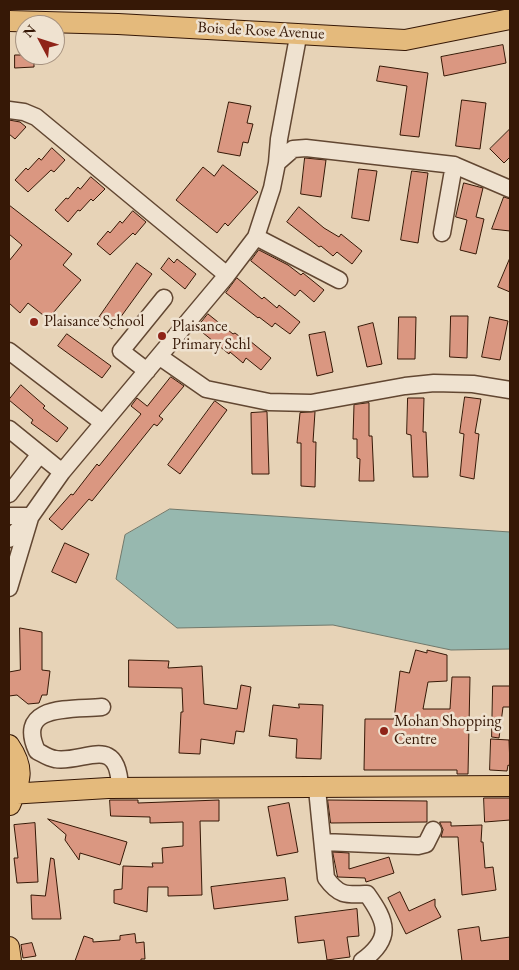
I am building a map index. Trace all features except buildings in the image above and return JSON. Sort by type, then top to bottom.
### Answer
[{"type":"main road","name":"Bois de Rose Avenue","points":[[9,21],[118,24],[405,40],[510,19]]},
{"type":"main road","points":[[9,744],[21,767],[12,792]]},
{"type":"main road","points":[[12,792],[33,782],[70,791],[120,788],[317,789],[510,786]]},
{"type":"main road","points":[[9,947],[11,961]]},
{"type":"street","points":[[9,539],[30,516],[62,472],[160,357],[256,237],[272,188],[298,38]]},
{"type":"street","points":[[9,110],[24,112],[36,117],[227,275]]},
{"type":"street","points":[[277,162],[293,148],[306,148],[454,166],[510,189]]},
{"type":"street","points":[[442,233],[454,166]]},
{"type":"street","points":[[256,237],[339,280]]},
{"type":"street","points":[[147,371],[121,351],[164,298]]},
{"type":"street","points":[[9,351],[103,423]]},
{"type":"street","points":[[160,357],[206,389],[269,402],[311,403],[405,386],[434,383],[473,384],[510,390]]},
{"type":"street","points":[[9,429],[62,472]]},
{"type":"street","points":[[10,494],[40,454]]},
{"type":"street","points":[[9,516],[30,516]]},
{"type":"street","points":[[9,588],[30,516]]},
{"type":"street","points":[[102,707],[42,714],[35,721],[32,737],[37,751],[56,760],[94,754],[112,759],[120,772],[120,788]]},
{"type":"street","points":[[317,789],[326,878],[334,889],[346,895],[367,894],[383,921],[384,939],[375,952],[362,961]]},
{"type":"street","points":[[323,842],[418,846],[426,844],[433,830]]},
{"type":"water","points":[[170,509],[510,532],[510,649],[451,650],[333,625],[177,628],[116,579],[125,535]]},
{"type":"place","name":"Plaisance School","points":[[34,322]]},
{"type":"place","name":"Plaisance Primary Schl","points":[[162,336]]},
{"type":"place","name":"Mohan Shopping Centre","points":[[384,731]]}]
